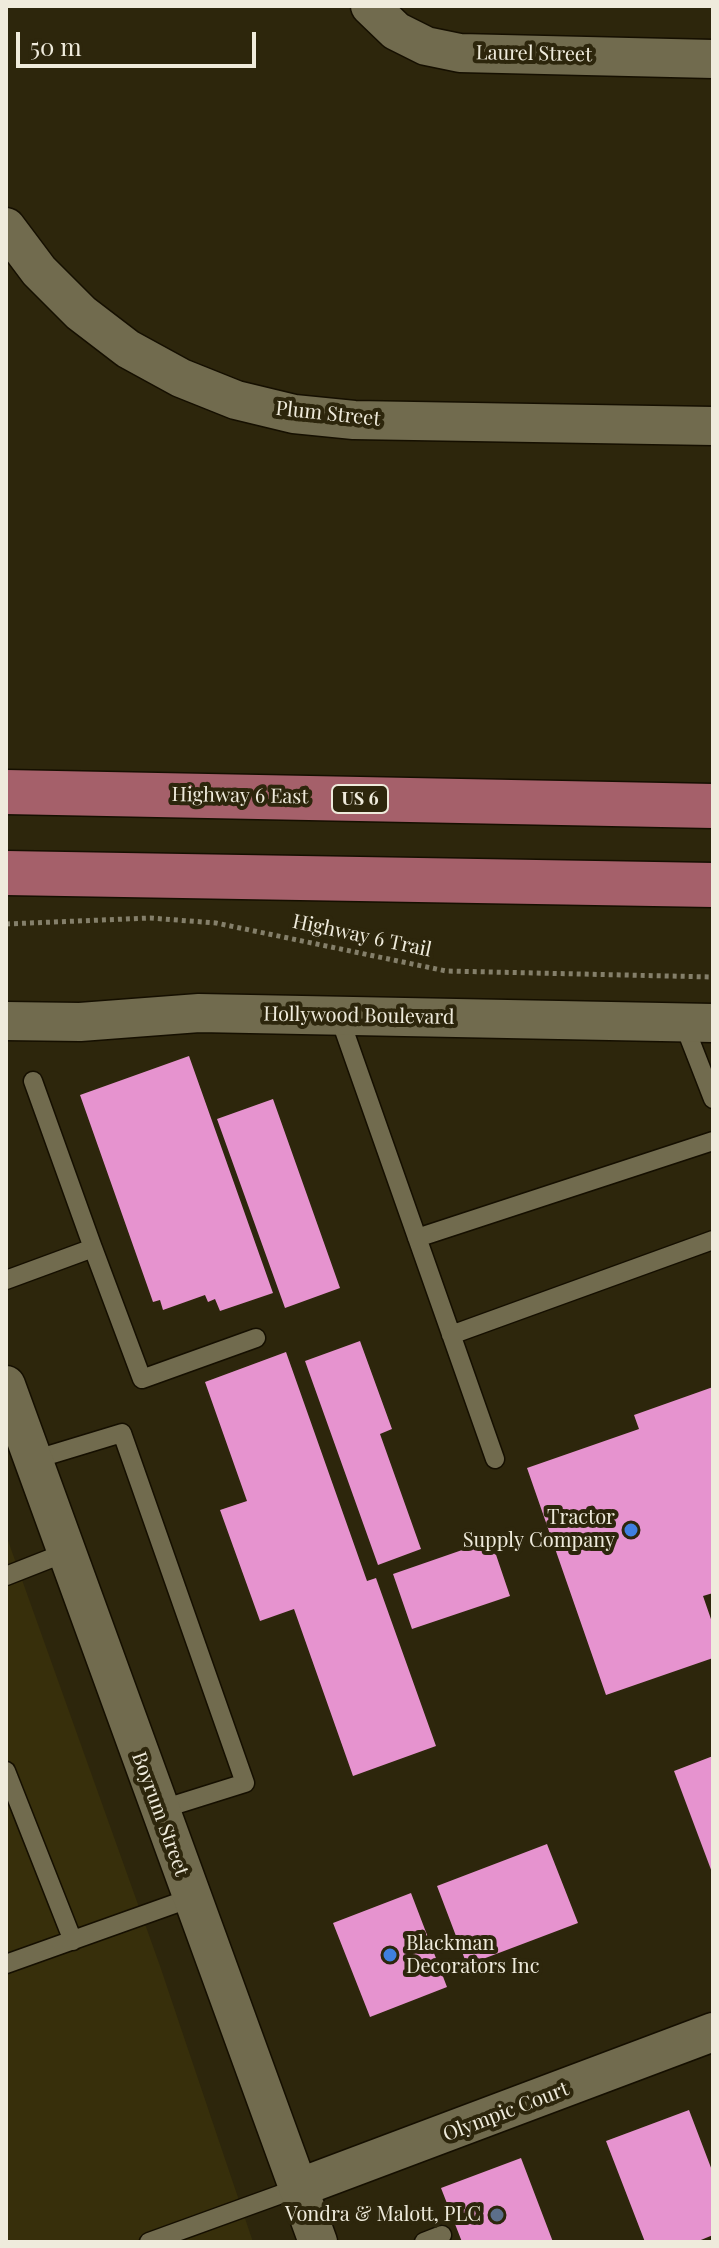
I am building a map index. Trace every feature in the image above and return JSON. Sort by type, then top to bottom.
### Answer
[{"type":"main road","name":"Highway 6 East","points":[[6,792],[713,806]]},
{"type":"main road","points":[[6,873],[713,885]]},
{"type":"street","name":"Laurel Street","points":[[370,6],[396,31],[426,46],[460,53],[713,59]]},
{"type":"street","name":"Plum Street","points":[[6,227],[60,292],[128,349],[181,378],[236,400],[294,414],[354,420],[713,426]]},
{"type":"street","name":"Hollywood Boulevard","points":[[6,1021],[80,1022],[199,1013],[698,1023]]},
{"type":"street","name":"Boyrum Street","points":[[6,1385],[318,2242]]},
{"type":"street","name":"Olympic Court","points":[[298,2188],[713,2032]]},
{"type":"lane","points":[[339,1016],[495,1459]]},
{"type":"lane","points":[[698,1023],[713,1099]]},
{"type":"lane","points":[[33,1081],[142,1379],[256,1338]]},
{"type":"lane","points":[[417,1238],[713,1141]]},
{"type":"lane","points":[[451,1335],[713,1240]]},
{"type":"lane","points":[[6,1280],[93,1248]]},
{"type":"lane","points":[[33,1460],[122,1433],[245,1783],[159,1810]]},
{"type":"lane","points":[[6,1576],[67,1552]]},
{"type":"lane","points":[[6,1771],[73,1941]]},
{"type":"lane","points":[[6,1964],[191,1898]]},
{"type":"lane","points":[[149,2242],[190,2235],[298,2188]]},
{"type":"path","name":"Highway 6 Trail","points":[[6,924],[150,918],[229,925],[446,971],[713,977]]},
{"type":"shaded area","points":[[6,1535],[160,1966],[253,2242],[6,2242]]},
{"type":"building","points":[[189,1056],[273,1293],[220,1311],[215,1299],[208,1302],[205,1295],[163,1310],[160,1300],[153,1302],[80,1095]]},
{"type":"building","points":[[273,1099],[340,1288],[285,1308],[217,1119]]},
{"type":"building","points":[[360,1341],[392,1429],[380,1434],[421,1549],[378,1565],[305,1361]]},
{"type":"building","points":[[286,1352],[367,1581],[376,1578],[436,1746],[353,1776],[294,1609],[260,1621],[220,1510],[247,1501],[205,1382]]},
{"type":"building","name":"Tractor Supply Company","points":[[713,1387],[713,1593],[703,1596],[713,1625],[713,1658],[606,1695],[527,1468],[639,1429],[634,1415]]},
{"type":"building","points":[[491,1540],[510,1596],[412,1629],[393,1574]]},
{"type":"building","points":[[713,1756],[713,1875],[674,1771]]},
{"type":"building","points":[[547,1844],[578,1923],[467,1965],[437,1886]]},
{"type":"building","name":"Blackman Decorators Inc","points":[[411,1893],[447,1987],[370,2017],[333,1923]]},
{"type":"building","points":[[689,2110],[713,2173],[713,2235],[696,2242],[645,2242],[606,2141]]},
{"type":"building","name":"Vondra & Malott, PLC","points":[[521,2158],[553,2242],[462,2242],[441,2188]]},
{"type":"place","name":"Tractor Supply Company","points":[[631,1530]]},
{"type":"place","name":"Blackman Decorators Inc","points":[[390,1955]]},
{"type":"place","name":"Vondra & Malott, PLC","points":[[497,2215]]}]
